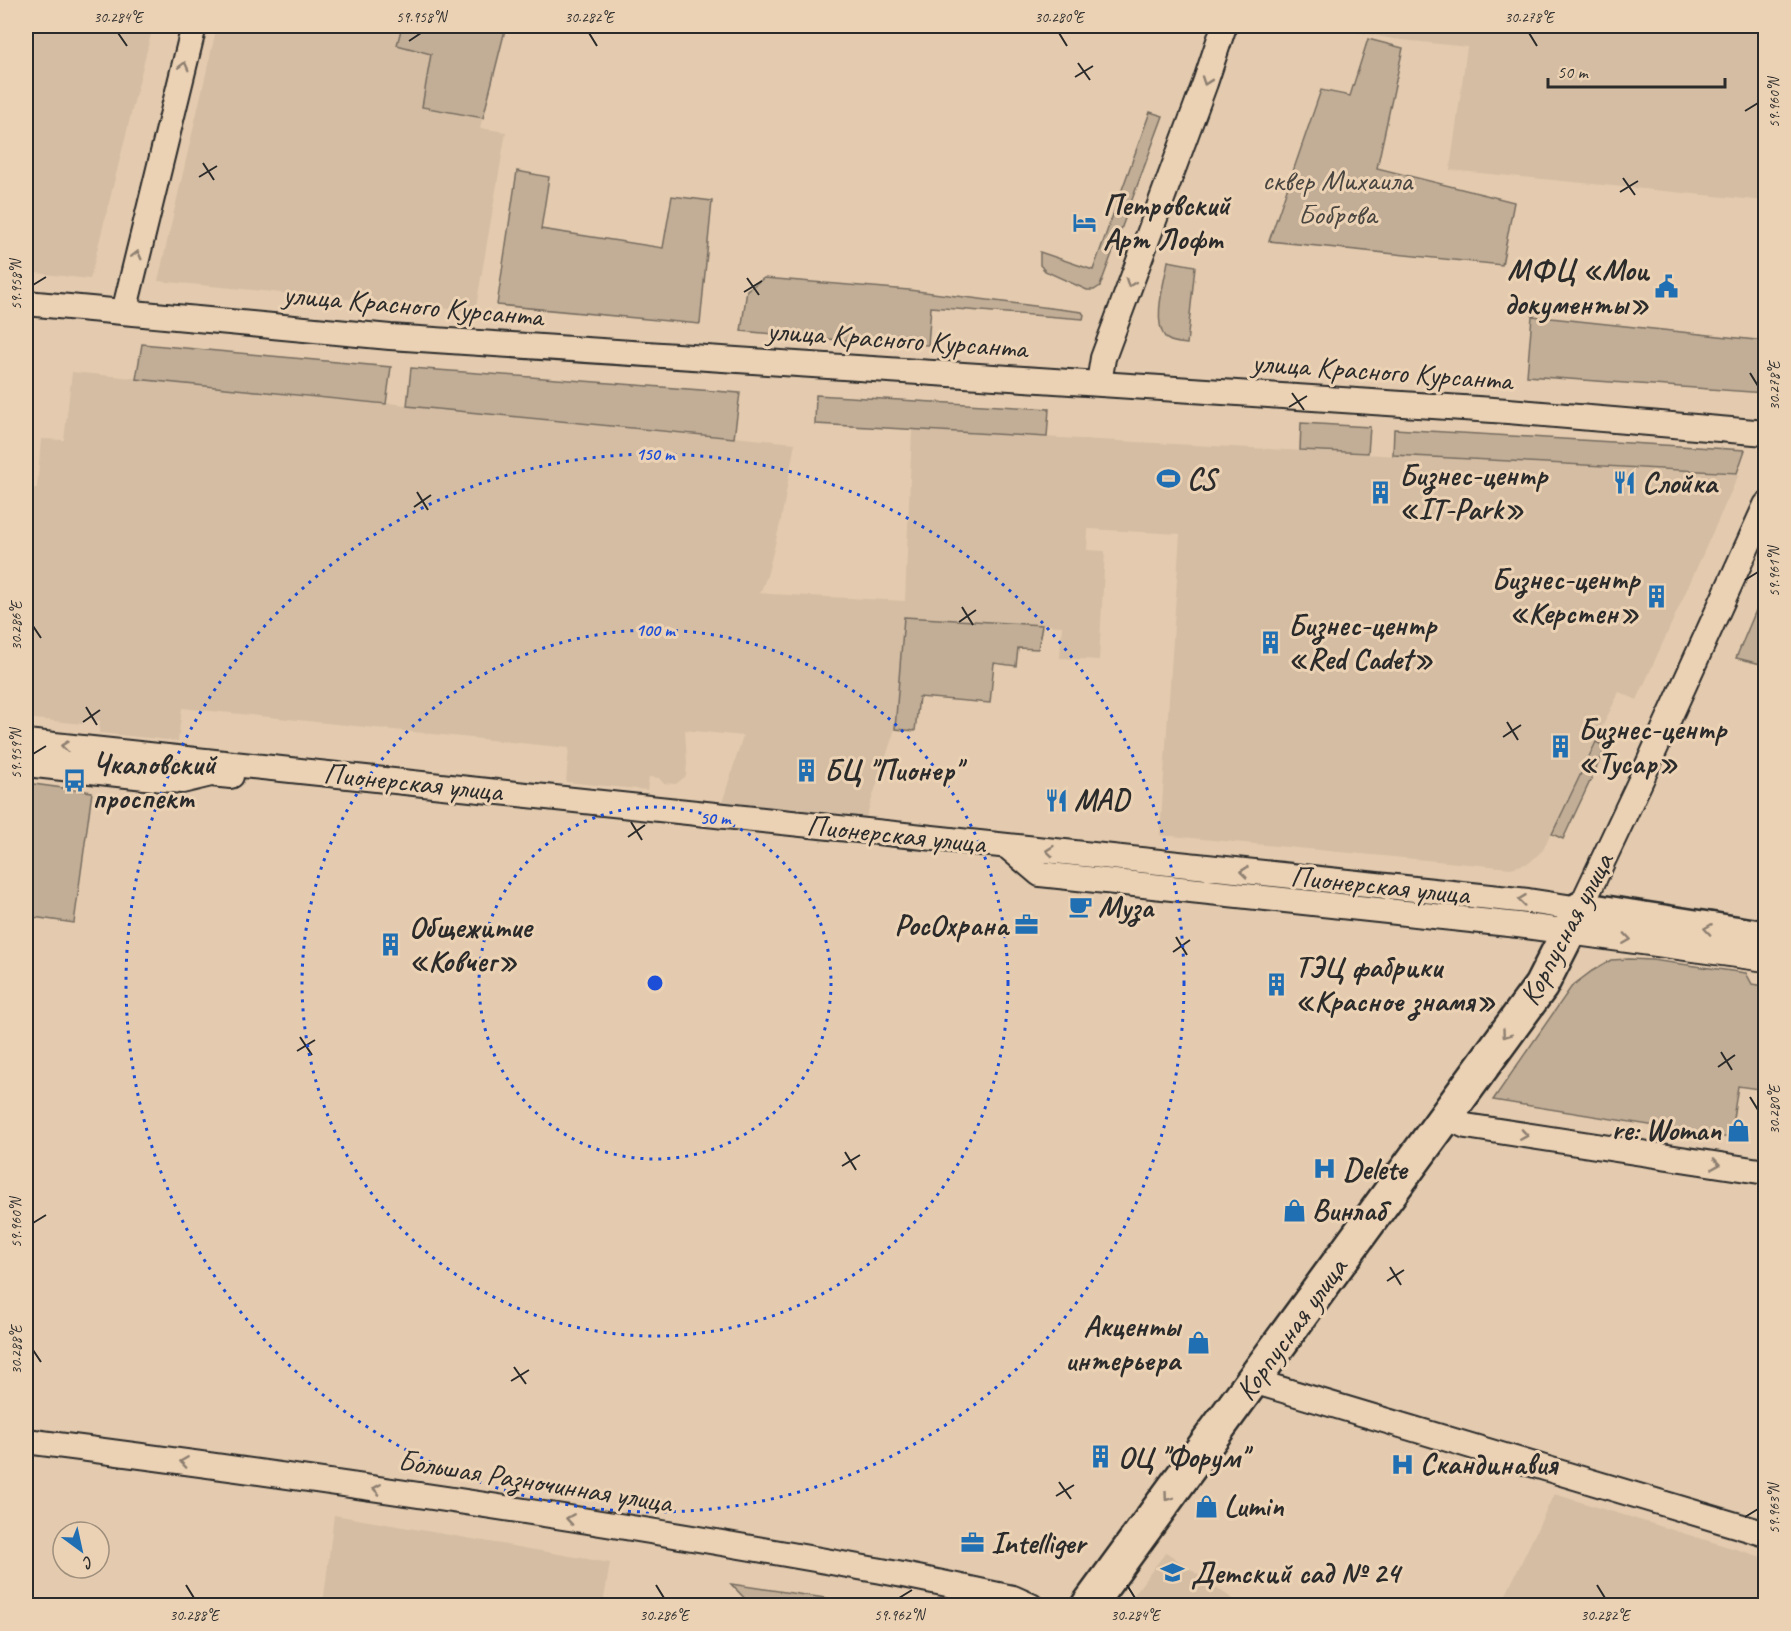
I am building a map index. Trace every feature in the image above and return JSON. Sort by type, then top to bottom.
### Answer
[{"type":"main road","name":"Пионерская улица","points":[[1574,920],[1766,938]]},
{"type":"main road","name":"Корпусная улица","points":[[1088,1605],[1541,986],[1574,920]]},
{"type":"street","points":[[124,312],[194,26]]},
{"type":"street","points":[[1099,383],[1103,358],[1224,26]]},
{"type":"street","name":"улица Красного Курсанта","points":[[26,303],[390,337],[1508,411],[1766,433]]},
{"type":"street","name":"Корпусная улица","points":[[1574,920],[1640,782],[1766,505]]},
{"type":"street","name":"Пионерская улица","points":[[26,741],[1528,901],[1574,920]]},
{"type":"street","points":[[26,764],[182,781],[211,774],[274,781],[311,771]]},
{"type":"street","name":"Пионерская улица","points":[[1008,847],[1040,873],[1574,920],[1766,959]]},
{"type":"street","points":[[1446,1117],[1466,1126],[1766,1172]]},
{"type":"street","points":[[1253,1381],[1766,1534]]},
{"type":"street","name":"Большая Разночинная улица","points":[[26,1441],[327,1480],[628,1528],[873,1569],[1013,1598],[1030,1605]]},
{"type":"shaded area","points":[[26,26],[153,26],[90,279],[26,272]]},
{"type":"shaded area","points":[[217,26],[506,26],[480,128],[506,132],[475,313],[158,281]]},
{"type":"shaded area","points":[[1353,26],[1765,26],[1765,201],[1450,170],[1467,47],[1393,39],[1351,31]]},
{"type":"shaded area","points":[[72,372],[795,443],[781,520],[767,576],[760,593],[770,594],[905,601],[912,430],[1739,474],[1637,700],[1619,692],[1543,850],[1529,863],[1511,868],[1160,835],[1180,534],[1088,529],[1087,550],[1105,551],[1099,660],[1060,658],[1062,626],[904,617],[895,729],[866,817],[722,803],[743,736],[685,730],[686,776],[676,784],[663,783],[659,778],[649,777],[647,790],[566,782],[569,748],[182,708],[178,741],[99,733],[100,721],[88,719],[82,724],[26,718],[26,488],[37,488],[41,439],[64,440]]},
{"type":"shaded area","points":[[1554,1494],[1765,1558],[1765,1582],[1758,1605],[1501,1605]]},
{"type":"shaded area","points":[[334,1515],[610,1563],[603,1605],[323,1605]]},
{"type":"shaded area","name":"Детский сад № 24","points":[[1166,1552],[1224,1593],[1242,1605],[1126,1605]]},
{"type":"green space","points":[[402,26],[506,26],[483,118],[422,107],[431,54],[397,45]]},
{"type":"green space","name":"сквер Михаила Боброва","points":[[1368,39],[1403,48],[1377,168],[1514,202],[1502,265],[1269,241],[1321,90],[1350,96]]},
{"type":"green space","points":[[1150,112],[1163,116],[1100,286],[1094,290],[1087,290],[1045,271],[1040,265],[1040,252],[1093,270]]},
{"type":"green space","points":[[517,171],[549,177],[541,229],[663,248],[672,196],[712,201],[700,324],[497,305]]},
{"type":"green space","points":[[1168,261],[1195,266],[1187,344],[1170,340],[1161,330],[1159,310]]},
{"type":"green space","points":[[764,278],[909,290],[1082,312],[1084,315],[1083,319],[931,307],[928,345],[741,331],[747,290]]},
{"type":"green space","points":[[1532,316],[1765,341],[1765,393],[1527,376]]},
{"type":"green space","points":[[142,344],[391,367],[386,404],[136,379]]},
{"type":"green space","points":[[411,368],[740,393],[734,438],[407,406]]},
{"type":"green space","points":[[816,395],[1049,409],[1047,437],[815,424]]},
{"type":"green space","points":[[1301,423],[1370,427],[1368,453],[1300,450]]},
{"type":"green space","points":[[1394,429],[1745,450],[1737,473],[1393,455]]},
{"type":"green space","points":[[1765,589],[1766,665],[1736,658]]},
{"type":"green space","points":[[904,617],[1042,625],[1038,649],[1018,648],[1016,666],[994,663],[990,703],[919,697],[915,731],[895,729]]},
{"type":"green space","points":[[1596,742],[1606,747],[1563,839],[1552,834]]},
{"type":"green space","points":[[26,783],[92,792],[74,923],[26,916]]},
{"type":"green space","points":[[1629,959],[1746,973],[1752,984],[1765,986],[1765,1090],[1738,1086],[1730,1138],[1493,1100],[1572,986],[1611,960]]},
{"type":"green space","points":[[731,1584],[858,1603],[854,1606],[751,1605]]},
{"type":"place","name":"Петровский Арт Лофт","points":[[1085,222]]},
{"type":"place","name":"МФЦ «Мои документы»","points":[[1667,287]]},
{"type":"place","name":"CS","points":[[1169,479]]},
{"type":"place","name":"Слойка","points":[[1624,483]]},
{"type":"place","name":"Бизнес-центр «IT-Park»","points":[[1381,492]]},
{"type":"place","name":"Бизнес-центр «Керстен»","points":[[1657,596]]},
{"type":"place","name":"Бизнес-центр «Red Cadet»","points":[[1270,642]]},
{"type":"place","name":"Бизнес-центр «Тусар»","points":[[1560,746]]},
{"type":"place","name":"БЦ \"Пионер\"","points":[[806,770]]},
{"type":"place","name":"Чкаловский проспект","points":[[74,781]]},
{"type":"place","name":"MAD","points":[[1056,800]]},
{"type":"place","name":"Муза","points":[[1080,907]]},
{"type":"place","name":"РосОхрана","points":[[1026,925]]},
{"type":"place","name":"Общежитие «Ковчег»","points":[[391,944]]},
{"type":"place","name":"ТЭЦ фабрики «Красное знамя»","points":[[1277,984]]},
{"type":"place","name":"re: Woman","points":[[1739,1130]]},
{"type":"place","name":"Delete","points":[[1325,1169]]},
{"type":"place","name":"Винлаб","points":[[1294,1210]]},
{"type":"place","name":"Акценты интерьера","points":[[1198,1343]]},
{"type":"place","name":"ОЦ \"Форум\"","points":[[1100,1457]]},
{"type":"place","name":"Скандинавия","points":[[1402,1464]]},
{"type":"place","name":"Lumin","points":[[1206,1506]]},
{"type":"place","name":"Intelliger","points":[[973,1543]]},
{"type":"place","name":"Детский сад № 24","points":[[1173,1573]]}]
